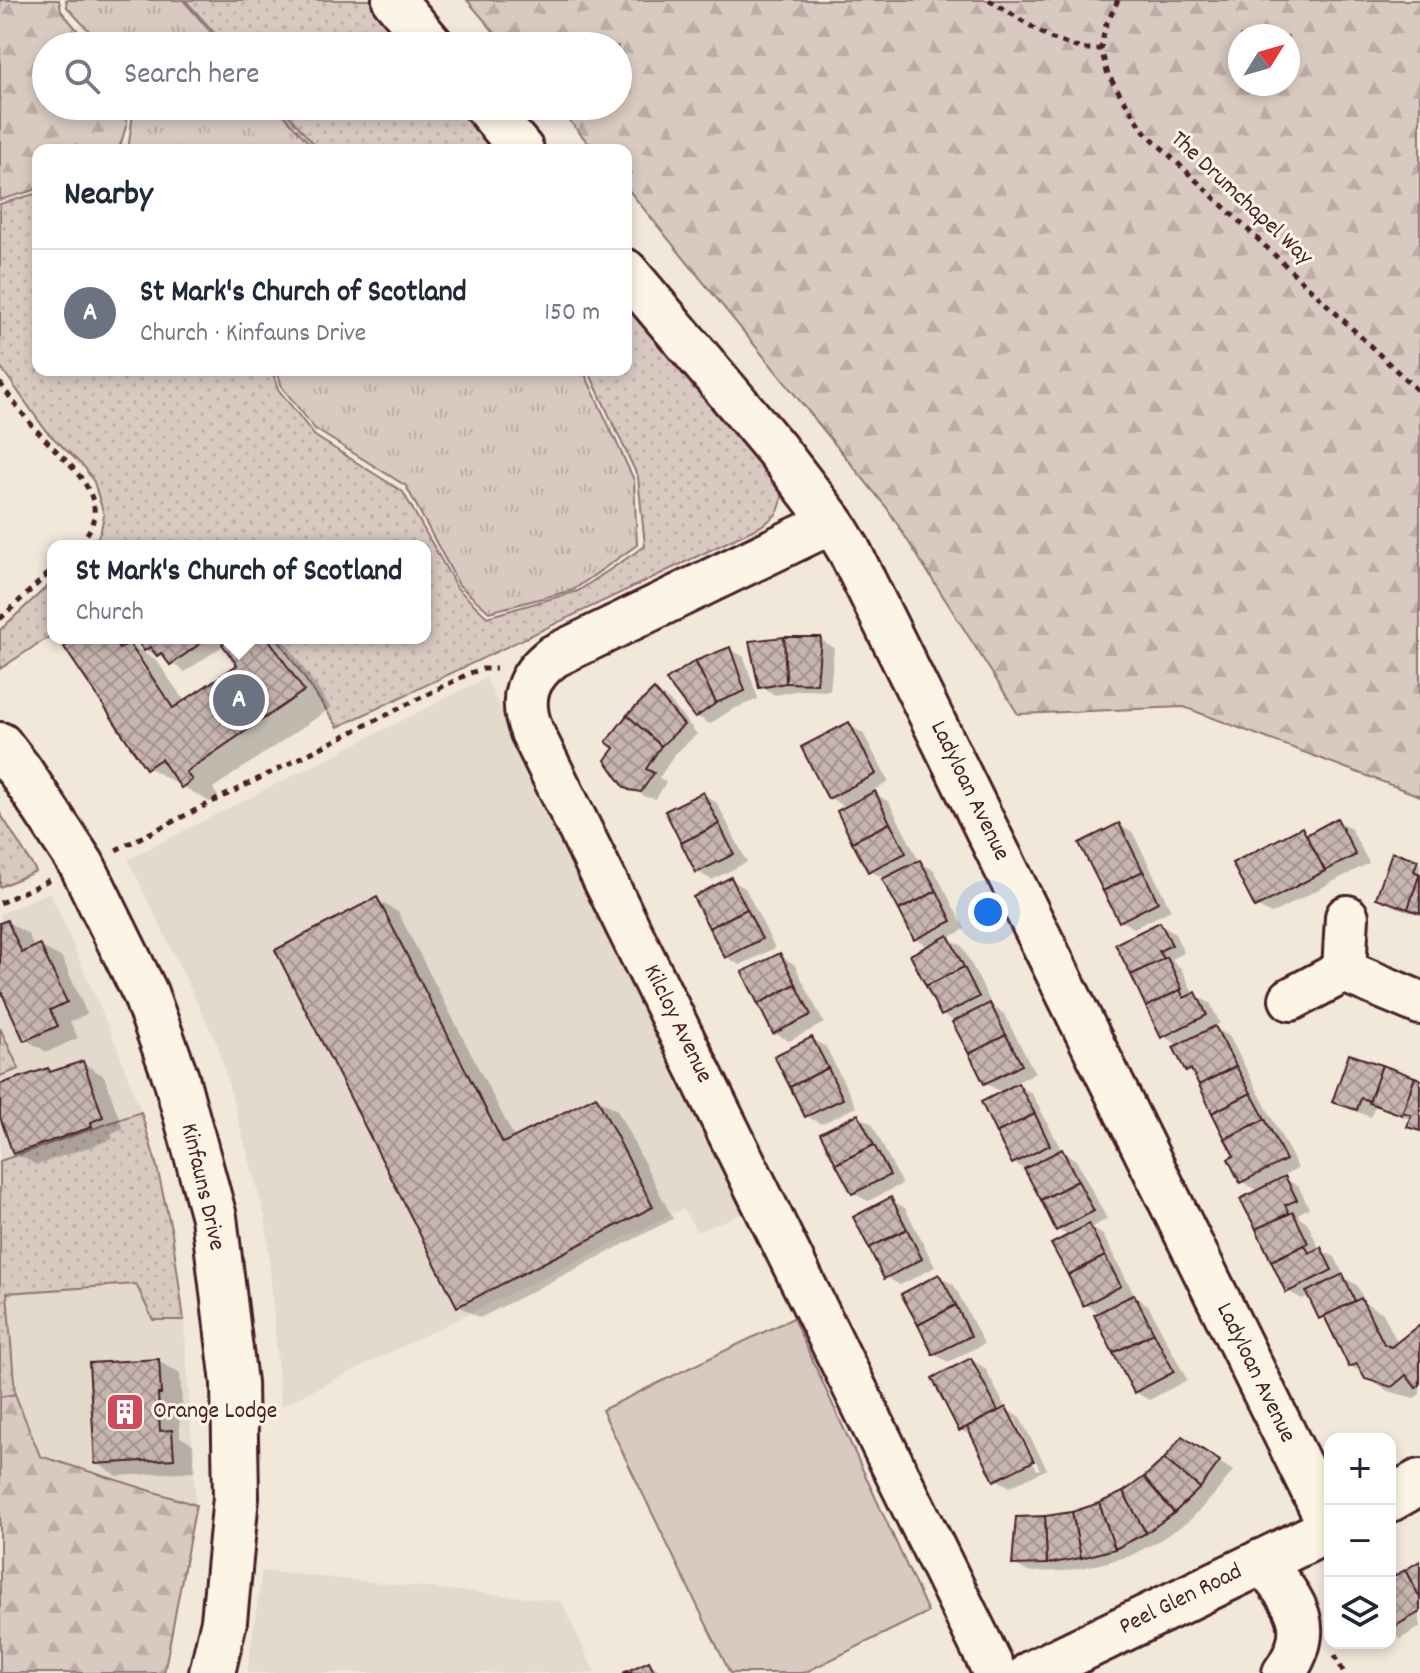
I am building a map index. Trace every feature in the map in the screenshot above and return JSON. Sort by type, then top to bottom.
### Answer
[{"type":"street","points":[[394,0],[421,32]]},
{"type":"street","points":[[497,120],[517,144]]},
{"type":"street","name":"Ladyloan Avenue","points":[[632,278],[776,449],[832,522],[865,580],[1324,1515]]},
{"type":"street","points":[[531,678],[554,656],[832,522]]},
{"type":"street","name":"Kilcloy Avenue","points":[[531,678],[525,700],[532,732],[995,1673]]},
{"type":"street","name":"Kinfauns Drive","points":[[0,745],[82,865],[145,993],[176,1078],[214,1217],[234,1383],[236,1497],[224,1621],[212,1673]]},
{"type":"street","points":[[1344,971],[1347,917]]},
{"type":"street","points":[[1291,999],[1344,971]]},
{"type":"street","points":[[1344,971],[1420,1003]]},
{"type":"street","points":[[1396,1496],[1420,1482]]},
{"type":"street","name":"Peel Glen Road","points":[[1059,1668],[1324,1530]]},
{"type":"street","points":[[1261,1561],[1293,1602],[1300,1622],[1299,1647],[1284,1673]]},
{"type":"path","points":[[989,0],[1050,38],[1082,49],[1101,49],[1105,27],[1118,0]]},
{"type":"path","name":"The Drumchapel Way","points":[[1101,49],[1108,75],[1145,132],[1420,393]]},
{"type":"path","points":[[0,383],[36,431],[88,487],[95,517],[83,540]]},
{"type":"path","points":[[0,619],[47,575]]},
{"type":"path","points":[[0,903],[470,673],[495,669],[531,678]]},
{"type":"shaded area","points":[[486,678],[748,1211],[697,1232],[683,1209],[281,1406],[266,1221],[218,1046],[128,859]]},
{"type":"shaded area","points":[[50,892],[115,1042],[141,1112],[0,1161],[0,1076],[19,1069],[0,1028],[0,914]]},
{"type":"shaded area","points":[[136,1284],[153,1320],[184,1320],[196,1505],[40,1456],[15,1394],[6,1293]]},
{"type":"shaded area","points":[[262,1571],[561,1601],[595,1673],[247,1673]]},
{"type":"green space","points":[[0,0],[59,0],[61,11],[79,32],[32,32],[32,120],[126,120],[127,123],[121,144],[32,144],[32,191],[0,200]]},
{"type":"green space","points":[[66,0],[183,0],[211,32],[90,32],[67,7]]},
{"type":"green space","points":[[185,0],[373,0],[401,32],[214,32]]},
{"type":"green space","points":[[467,0],[1420,0],[1420,796],[1184,707],[1018,714],[887,508],[632,194],[632,144],[589,144],[569,120],[632,120],[632,32],[494,32]]},
{"type":"green space","points":[[132,120],[288,120],[310,144],[129,144]]},
{"type":"green space","points":[[292,120],[476,120],[497,144],[314,144]]},
{"type":"green space","points":[[32,195],[32,376],[274,376],[278,389],[315,436],[403,492],[430,540],[96,540],[104,515],[94,482],[85,468],[46,431],[0,366],[0,204]]},
{"type":"green space","points":[[632,301],[783,490],[780,508],[761,526],[338,727],[281,644],[431,644],[431,542],[457,588],[487,617],[578,591],[645,546],[638,477],[591,376],[632,376]]},
{"type":"green space","points":[[279,376],[586,376],[634,480],[637,545],[573,590],[489,612],[459,585],[406,486],[315,429],[282,387]]},
{"type":"green space","points":[[47,587],[47,638],[0,669],[0,630]]},
{"type":"green space","points":[[0,813],[36,871],[0,887]]},
{"type":"green space","points":[[0,1028],[19,1069],[0,1076]]},
{"type":"green space","points":[[141,1112],[172,1233],[184,1320],[153,1320],[136,1284],[7,1293],[15,1394],[0,1397],[0,1161]]},
{"type":"green space","points":[[793,1318],[928,1612],[804,1673],[730,1673],[602,1410]]},
{"type":"green space","points":[[15,1394],[40,1456],[196,1505],[164,1673],[0,1673],[0,1397]]},
{"type":"building","points":[[784,637],[821,637],[817,684],[786,683]]},
{"type":"building","points":[[784,637],[786,683],[759,688],[749,641]]},
{"type":"building","points":[[68,644],[115,644],[119,649],[130,644],[173,708],[237,665],[222,644],[272,644],[304,691],[186,772],[192,780],[181,788],[161,759],[146,769],[64,647]]},
{"type":"building","points":[[139,644],[200,644],[170,665],[161,653],[157,656],[150,647],[144,651]]},
{"type":"building","points":[[730,647],[745,691],[716,703],[695,661]]},
{"type":"building","points":[[695,661],[716,703],[695,718],[666,680]]},
{"type":"building","points":[[654,689],[684,725],[661,746],[627,715]]},
{"type":"building","points":[[627,715],[661,746],[646,769],[654,773],[641,792],[624,787],[605,760],[614,748],[606,742]]},
{"type":"building","points":[[849,722],[876,774],[828,799],[801,747]]},
{"type":"building","points":[[875,791],[890,823],[852,842],[837,811]]},
{"type":"building","points":[[703,792],[719,824],[681,843],[665,811]]},
{"type":"building","points":[[1337,818],[1356,855],[1325,871],[1306,835]]},
{"type":"building","points":[[890,823],[906,853],[868,872],[852,842]]},
{"type":"building","points":[[1119,823],[1143,871],[1103,891],[1079,843]]},
{"type":"building","points":[[719,824],[734,854],[696,873],[681,843]]},
{"type":"building","points":[[1302,827],[1325,871],[1255,908],[1232,863]]},
{"type":"building","points":[[1392,852],[1418,860],[1414,871],[1420,874],[1408,909],[1376,898]]},
{"type":"building","points":[[920,860],[937,891],[899,910],[882,879]]},
{"type":"building","points":[[1143,871],[1158,902],[1119,922],[1103,891]]},
{"type":"building","points":[[1420,873],[1420,913],[1408,909]]},
{"type":"building","points":[[731,877],[747,909],[709,928],[693,897]]},
{"type":"building","points":[[937,891],[952,921],[914,940],[899,910]]},
{"type":"building","points":[[377,897],[503,1143],[596,1096],[653,1207],[457,1307],[275,950]]},
{"type":"building","points":[[747,909],[762,939],[725,958],[709,928]]},
{"type":"building","points":[[7,920],[22,953],[40,944],[67,1002],[50,1010],[58,1026],[24,1041],[0,989],[0,923]]},
{"type":"building","points":[[1160,922],[1172,945],[1159,951],[1164,959],[1131,975],[1115,944]]},
{"type":"building","points":[[948,935],[964,967],[926,986],[910,955]]},
{"type":"building","points":[[780,953],[796,984],[758,1004],[742,972]]},
{"type":"building","points":[[1167,957],[1182,989],[1146,1007],[1131,975]]},
{"type":"building","points":[[964,967],[979,997],[941,1016],[926,986]]},
{"type":"building","points":[[796,984],[811,1015],[773,1034],[758,1004]]},
{"type":"building","points":[[1180,990],[1184,998],[1196,992],[1207,1015],[1161,1038],[1146,1007]]},
{"type":"building","points":[[990,1003],[1006,1035],[969,1054],[952,1022]]},
{"type":"building","points":[[1215,1026],[1236,1066],[1199,1085],[1191,1069],[1186,1072],[1173,1047]]},
{"type":"building","points":[[1006,1035],[1022,1065],[984,1084],[969,1054]]},
{"type":"building","points":[[812,1037],[828,1068],[790,1087],[774,1056]]},
{"type":"building","points":[[1349,1054],[1382,1065],[1370,1101],[1361,1098],[1357,1110],[1332,1102]]},
{"type":"building","points":[[83,1061],[103,1117],[91,1122],[92,1127],[13,1154],[0,1117],[0,1084],[48,1068],[50,1072]]},
{"type":"building","points":[[1382,1065],[1415,1077],[1402,1115],[1369,1103]]},
{"type":"building","points":[[1236,1066],[1251,1093],[1212,1113],[1199,1085]]},
{"type":"building","points":[[828,1068],[843,1099],[805,1117],[790,1087]]},
{"type":"building","points":[[1415,1077],[1420,1079],[1420,1131],[1407,1127],[1411,1115],[1403,1112]]},
{"type":"building","points":[[1018,1083],[1035,1114],[996,1133],[981,1102]]},
{"type":"building","points":[[1251,1093],[1265,1119],[1225,1139],[1212,1113]]},
{"type":"building","points":[[858,1114],[874,1145],[836,1164],[820,1133]]},
{"type":"building","points":[[1035,1114],[1050,1145],[1012,1164],[996,1133]]},
{"type":"building","points":[[1265,1119],[1286,1160],[1240,1183],[1228,1159],[1234,1156],[1225,1139]]},
{"type":"building","points":[[874,1145],[890,1175],[852,1194],[836,1164]]},
{"type":"building","points":[[1062,1149],[1078,1181],[1041,1200],[1024,1169]]},
{"type":"building","points":[[1285,1176],[1297,1200],[1285,1205],[1289,1213],[1256,1229],[1240,1199]]},
{"type":"building","points":[[1078,1181],[1094,1211],[1056,1231],[1041,1200]]},
{"type":"building","points":[[891,1197],[907,1229],[869,1248],[853,1217]]},
{"type":"building","points":[[1293,1212],[1308,1243],[1271,1261],[1256,1229]]},
{"type":"building","points":[[1089,1224],[1105,1256],[1068,1275],[1051,1244]]},
{"type":"building","points":[[907,1229],[922,1259],[884,1279],[869,1248]]},
{"type":"building","points":[[1305,1245],[1309,1253],[1321,1247],[1332,1270],[1286,1293],[1271,1261]]},
{"type":"building","points":[[1105,1256],[1121,1286],[1083,1306],[1068,1275]]},
{"type":"building","points":[[939,1274],[956,1305],[918,1325],[901,1294]]},
{"type":"building","points":[[1343,1274],[1355,1301],[1319,1319],[1306,1292]]},
{"type":"building","points":[[1134,1294],[1154,1333],[1113,1353],[1094,1315]]},
{"type":"building","points":[[1361,1298],[1384,1344],[1391,1347],[1420,1324],[1420,1385],[1416,1388],[1406,1375],[1392,1387],[1365,1379],[1357,1364],[1349,1367],[1324,1316]]},
{"type":"building","points":[[956,1305],[971,1336],[933,1355],[918,1325]]},
{"type":"building","points":[[1154,1333],[1174,1372],[1134,1393],[1113,1353]]},
{"type":"building","points":[[971,1358],[998,1411],[959,1431],[932,1378]]},
{"type":"building","name":"Orange Lodge","points":[[159,1359],[160,1431],[172,1430],[174,1459],[95,1464],[89,1363]]},
{"type":"building","points":[[1006,1407],[1034,1461],[994,1481],[967,1427]]},
{"type":"building","points":[[1182,1436],[1220,1461],[1200,1488],[1164,1459]]},
{"type":"building","points":[[1164,1459],[1200,1488],[1174,1513],[1144,1477]]},
{"type":"building","points":[[1144,1477],[1174,1513],[1146,1533],[1123,1492]]},
{"type":"building","points":[[1123,1492],[1146,1533],[1115,1549],[1099,1503]]},
{"type":"building","points":[[1099,1503],[1115,1549],[1081,1558],[1072,1512]]},
{"type":"building","points":[[1072,1512],[1081,1558],[1047,1564],[1045,1516]]},
{"type":"building","points":[[1045,1516],[1047,1564],[1012,1565],[1016,1517]]},
{"type":"building","points":[[1420,1561],[1420,1598],[1405,1570]]},
{"type":"building","points":[[1405,1570],[1420,1598],[1420,1612],[1396,1626],[1396,1577]]},
{"type":"building","points":[[649,1661],[655,1673],[623,1673]]},
{"type":"place","name":"St Mark's Church of Scotland","points":[[239,700]]},
{"type":"place","name":"Orange Lodge","points":[[125,1412]]}]
